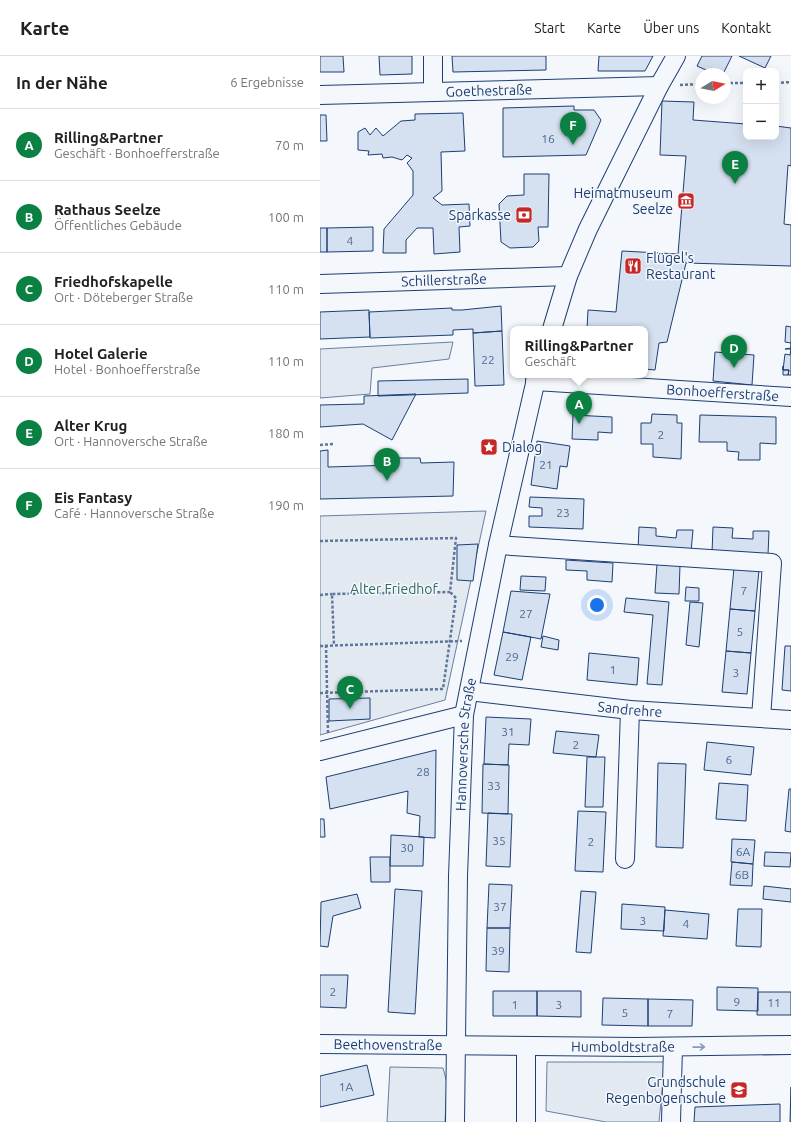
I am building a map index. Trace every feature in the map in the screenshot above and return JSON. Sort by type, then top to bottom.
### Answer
[{"type":"street","points":[[433,56],[433,92]]},
{"type":"street","points":[[553,326],[568,276],[607,186],[676,56]]},
{"type":"street","name":"Goethestraße","points":[[320,95],[659,86]]},
{"type":"street","name":"Schillerstraße","points":[[320,284],[568,276]]},
{"type":"street","name":"Bonhoefferstraße","points":[[536,378],[791,397]]},
{"type":"street","name":"Hannoversche Straße","points":[[455,1122],[458,876],[464,715],[498,545],[536,378]]},
{"type":"street","points":[[498,545],[772,563],[761,718]]},
{"type":"street","name":"Sandrehre","points":[[469,691],[630,710],[791,720]]},
{"type":"street","points":[[625,859],[630,710]]},
{"type":"street","points":[[325,749],[464,715]]},
{"type":"street","name":"Beethovenstraße","points":[[320,1044],[455,1045]]},
{"type":"street","name":"Humboldtstraße","points":[[455,1045],[526,1047],[791,1045]]},
{"type":"street","points":[[526,1047],[526,1122]]},
{"type":"street","points":[[670,1122],[673,1047]]},
{"type":"path","points":[[779,83],[791,82]]},
{"type":"path","points":[[731,83],[743,83]]},
{"type":"path","points":[[320,445],[333,444]]},
{"type":"path","points":[[320,542],[456,538],[450,592]]},
{"type":"path","points":[[320,595],[450,592],[456,598],[443,689],[320,693]]},
{"type":"path","points":[[332,594],[334,645]]},
{"type":"path","points":[[320,646],[478,641]]},
{"type":"path","points":[[325,749],[327,693],[326,646]]},
{"type":"green space","points":[[453,342],[449,359],[372,368],[370,394],[320,398],[320,349]]},
{"type":"green space","name":"Alter Friedhof","points":[[486,511],[445,700],[320,735],[320,516]]},
{"type":"green space","points":[[547,1062],[665,1062],[659,1122],[606,1122],[546,1111]]},
{"type":"green space","points":[[390,1067],[443,1068],[447,1083],[445,1122],[387,1122]]},
{"type":"building","points":[[320,56],[343,56],[344,72],[320,72]]},
{"type":"building","points":[[379,56],[412,56],[412,74],[380,75]]},
{"type":"building","points":[[452,56],[546,56],[546,70],[453,72]]},
{"type":"building","points":[[599,56],[653,56],[645,71],[598,71]]},
{"type":"building","points":[[702,56],[732,56],[726,68],[702,68],[697,66]]},
{"type":"building","points":[[739,56],[771,56],[765,68]]},
{"type":"building","points":[[662,101],[694,102],[693,120],[743,124],[743,140],[779,140],[779,126],[791,128],[791,166],[788,165],[784,224],[791,225],[791,266],[686,263],[678,254],[686,156],[660,155]]},
{"type":"building","points":[[574,106],[574,110],[594,110],[601,120],[586,155],[503,157],[503,108]]},
{"type":"building","points":[[463,113],[465,151],[441,152],[442,191],[433,198],[442,205],[469,204],[470,226],[459,227],[460,252],[434,254],[433,228],[417,228],[406,240],[406,253],[383,253],[384,229],[413,195],[413,171],[407,163],[412,158],[407,155],[402,160],[392,157],[383,158],[382,154],[368,155],[369,151],[358,150],[358,132],[365,128],[370,135],[376,128],[383,136],[401,121],[415,120],[415,114]]},
{"type":"building","points":[[320,115],[326,115],[327,141],[320,141]]},
{"type":"building","name":"Sparkasse","points":[[524,174],[549,174],[548,227],[538,227],[539,241],[533,247],[510,248],[501,242],[499,204],[507,196],[524,195]]},
{"type":"building","points":[[373,227],[373,251],[327,252],[327,228]]},
{"type":"building","points":[[320,228],[327,228],[327,252],[320,252]]},
{"type":"building","points":[[622,251],[678,254],[686,263],[667,342],[659,343],[655,370],[648,369],[648,326],[587,326],[588,310],[616,312]]},
{"type":"building","points":[[501,306],[502,331],[473,333],[473,329],[453,330],[453,335],[370,338],[369,312],[452,308],[452,310],[462,310]]},
{"type":"building","points":[[369,310],[370,337],[320,339],[320,312]]},
{"type":"building","points":[[786,326],[791,327],[791,343],[785,342]]},
{"type":"building","points":[[502,331],[504,385],[475,386],[473,333]]},
{"type":"building","points":[[791,349],[791,375],[788,375],[789,370],[783,370],[785,354],[790,355]]},
{"type":"building","points":[[715,352],[754,355],[752,385],[713,381]]},
{"type":"building","points":[[783,370],[789,370],[788,375],[783,375]]},
{"type":"building","points":[[468,379],[468,393],[378,396],[378,381]]},
{"type":"building","points":[[416,394],[392,440],[363,424],[320,427],[320,405],[364,404],[364,396]]},
{"type":"building","points":[[652,414],[677,415],[677,423],[682,423],[681,459],[653,457],[653,444],[641,444],[641,423],[651,423]]},
{"type":"building","points":[[573,415],[612,417],[612,433],[598,432],[598,440],[572,439]]},
{"type":"building","points":[[700,415],[776,417],[776,444],[760,443],[760,460],[738,460],[739,452],[727,451],[727,442],[699,442]]},
{"type":"building","points":[[537,441],[570,446],[567,467],[560,466],[557,489],[531,485]]},
{"type":"building","points":[[328,450],[328,467],[395,465],[395,458],[420,458],[421,463],[454,462],[453,496],[320,499],[320,451]]},
{"type":"building","points":[[530,497],[584,499],[583,529],[529,527],[529,516],[542,516],[542,508],[529,507]]},
{"type":"building","points":[[639,527],[656,528],[656,536],[676,538],[677,530],[693,530],[691,552],[638,550]]},
{"type":"building","points":[[713,527],[733,528],[732,538],[753,539],[753,531],[769,531],[768,555],[712,553]]},
{"type":"building","points":[[478,544],[473,581],[457,580],[457,545]]},
{"type":"building","points":[[566,560],[613,563],[612,582],[587,580],[587,571],[566,570]]},
{"type":"building","points":[[657,564],[680,565],[679,594],[655,593]]},
{"type":"building","points":[[734,568],[759,570],[755,611],[730,609]]},
{"type":"building","points":[[521,576],[546,577],[545,591],[520,590]]},
{"type":"building","points":[[686,587],[699,588],[699,601],[685,601]]},
{"type":"building","points":[[511,591],[550,594],[541,639],[503,632]]},
{"type":"building","points":[[626,598],[669,602],[662,685],[647,684],[653,615],[624,612]]},
{"type":"building","points":[[690,602],[703,603],[699,647],[686,645]]},
{"type":"building","points":[[730,609],[755,611],[751,653],[726,651]]},
{"type":"building","points":[[503,632],[531,637],[522,680],[494,675]]},
{"type":"building","points":[[543,636],[559,640],[558,650],[541,647]]},
{"type":"building","points":[[785,646],[791,646],[791,691],[782,690]]},
{"type":"building","points":[[726,651],[751,653],[747,694],[722,692]]},
{"type":"building","points":[[589,653],[639,658],[637,685],[587,680]]},
{"type":"building","points":[[370,698],[370,719],[329,721],[329,699]]},
{"type":"building","points":[[486,717],[531,719],[529,745],[509,744],[508,765],[484,764]]},
{"type":"building","points":[[556,731],[599,735],[596,757],[553,753]]},
{"type":"building","points":[[707,742],[754,747],[751,775],[704,770]]},
{"type":"building","points":[[436,750],[435,838],[419,837],[420,816],[407,813],[408,791],[330,809],[326,777]]},
{"type":"building","points":[[587,757],[605,757],[603,807],[585,807]]},
{"type":"building","points":[[658,763],[686,764],[683,848],[656,847]]},
{"type":"building","points":[[483,764],[509,765],[508,814],[482,813]]},
{"type":"building","points":[[719,783],[748,785],[746,821],[716,819]]},
{"type":"building","points":[[789,789],[791,789],[791,832],[785,831]]},
{"type":"building","points":[[578,811],[606,812],[603,872],[575,871]]},
{"type":"building","points":[[488,813],[512,814],[510,867],[486,866]]},
{"type":"building","points":[[320,819],[324,819],[325,837],[320,837]]},
{"type":"building","points":[[391,835],[424,837],[423,866],[390,866]]},
{"type":"building","points":[[732,839],[755,840],[753,864],[731,862]]},
{"type":"building","points":[[765,852],[791,853],[790,867],[764,866]]},
{"type":"building","points":[[370,857],[390,857],[390,882],[371,882]]},
{"type":"building","points":[[732,862],[753,864],[752,886],[730,885]]},
{"type":"building","points":[[489,884],[512,885],[510,928],[487,928]]},
{"type":"building","points":[[764,886],[791,889],[791,902],[763,899]]},
{"type":"building","points":[[395,889],[422,891],[415,1014],[388,1012]]},
{"type":"building","points":[[581,891],[596,892],[591,953],[576,952]]},
{"type":"building","points":[[357,894],[361,908],[333,916],[328,947],[320,946],[321,902]]},
{"type":"building","points":[[622,904],[665,907],[664,931],[621,929]]},
{"type":"building","points":[[738,909],[762,909],[761,947],[736,946]]},
{"type":"building","points":[[665,910],[709,914],[707,939],[663,936]]},
{"type":"building","points":[[487,928],[510,928],[509,972],[486,971]]},
{"type":"building","points":[[320,975],[348,975],[346,1008],[320,1007]]},
{"type":"building","points":[[717,987],[758,988],[758,1011],[717,1010]]},
{"type":"building","points":[[493,991],[537,991],[537,1016],[493,1016]]},
{"type":"building","points":[[537,991],[581,991],[581,1017],[537,1016]]},
{"type":"building","points":[[758,992],[791,992],[791,1015],[757,1015]]},
{"type":"building","points":[[603,998],[648,999],[648,1026],[602,1025]]},
{"type":"building","points":[[648,999],[693,1000],[692,1026],[648,1026]]},
{"type":"building","points":[[367,1065],[374,1095],[320,1107],[320,1076]]},
{"type":"building","points":[[791,1087],[791,1122],[790,1122]]},
{"type":"building","points":[[780,1104],[780,1122],[694,1122],[695,1107]]},
{"type":"place","name":"Eis Fantasy","points":[[573,145]]},
{"type":"place","name":"Alter Krug","points":[[735,184]]},
{"type":"place","name":"Heimatmuseum Seelze","points":[[686,201]]},
{"type":"place","name":"Sparkasse","points":[[524,215]]},
{"type":"place","name":"Flügel's Restaurant","points":[[633,266]]},
{"type":"place","name":"Hotel Galerie","points":[[734,368]]},
{"type":"place","name":"Rilling&Partner","points":[[579,424]]},
{"type":"place","name":"Dialog","points":[[489,447]]},
{"type":"place","name":"Rathaus Seelze","points":[[387,481]]},
{"type":"place","name":"Friedhofskapelle","points":[[350,709]]},
{"type":"place","name":"Grundschule Regenbogenschule","points":[[739,1090]]}]
